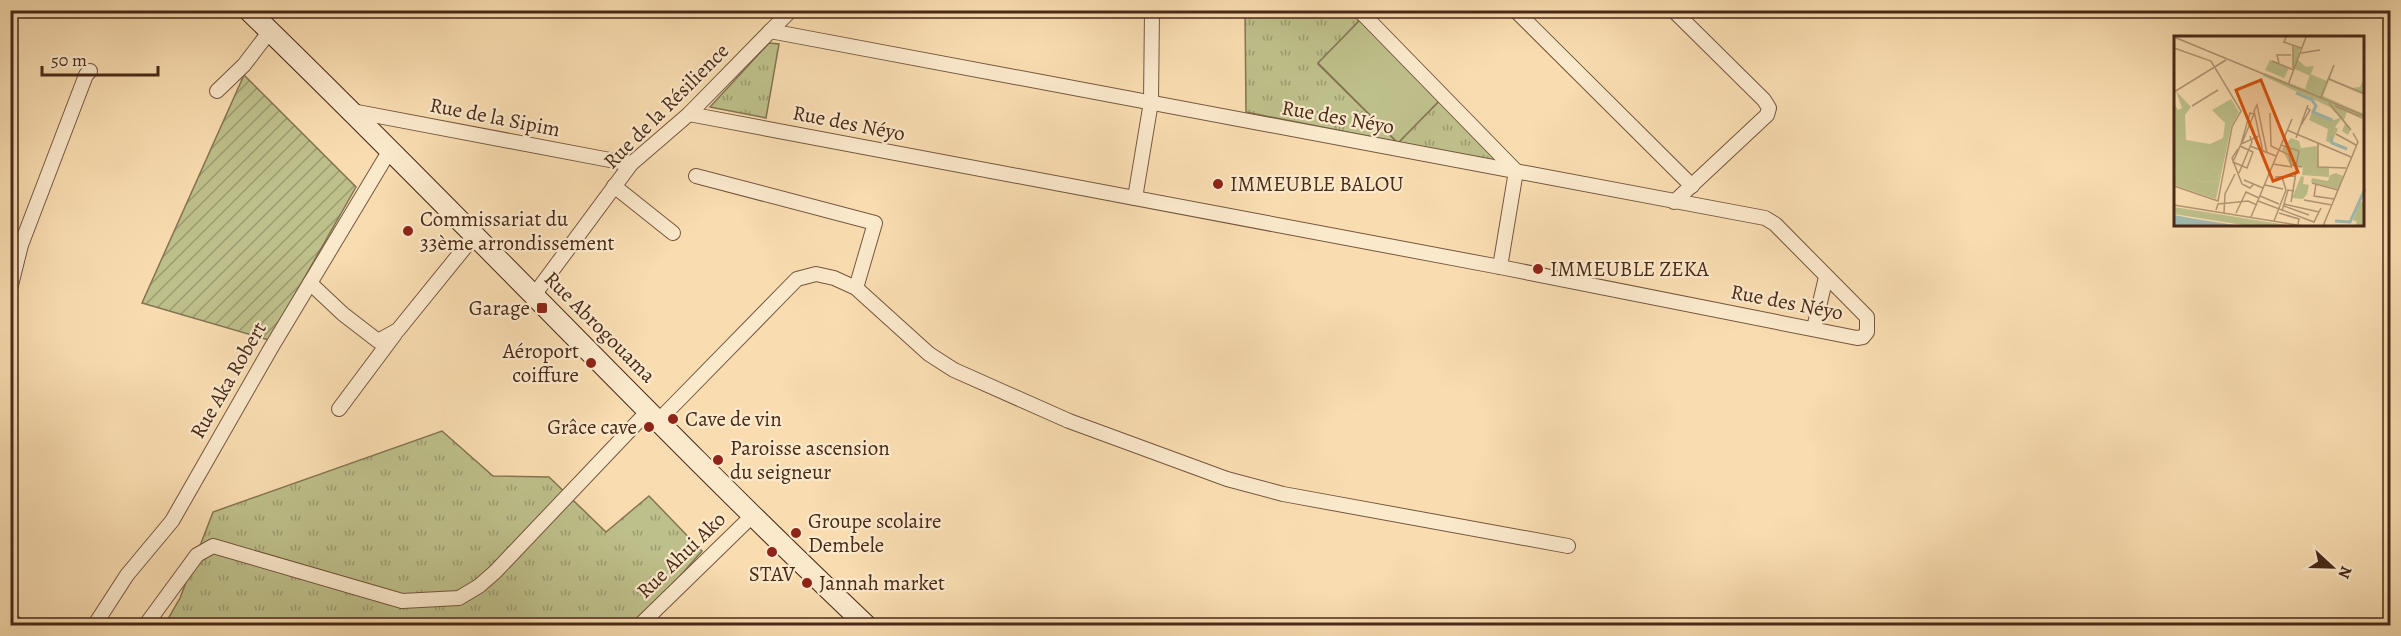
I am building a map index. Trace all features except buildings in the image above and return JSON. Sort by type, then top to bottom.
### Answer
[{"type":"street","name":"Rue Abrogouama","points":[[248,10],[867,626]]},
{"type":"street","name":"Rue de la Résilience","points":[[534,295],[631,164],[689,114],[791,10]]},
{"type":"street","points":[[1135,198],[1150,102],[1152,10]]},
{"type":"street","points":[[1359,10],[1516,171],[1500,267]]},
{"type":"street","points":[[1515,10],[1692,186]]},
{"type":"street","points":[[1673,10],[1764,100],[1769,108],[1767,115],[1674,202]]},
{"type":"street","points":[[217,91],[244,65],[270,31]]},
{"type":"street","name":"Rue des Néyo","points":[[689,114],[1500,267],[1857,338],[1863,337],[1867,332],[1867,317],[1775,224],[1765,218],[770,31]]},
{"type":"street","points":[[10,289],[16,244],[90,70]]},
{"type":"street","name":"Rue de la Sipim","points":[[352,111],[631,164]]},
{"type":"street","name":"Rue Aka Robert","points":[[94,626],[127,575],[172,521],[390,150]]},
{"type":"street","points":[[696,177],[875,223],[856,288]]},
{"type":"street","points":[[614,186],[673,233]]},
{"type":"street","points":[[339,409],[398,330],[475,236]]},
{"type":"street","points":[[145,626],[197,555],[213,546],[402,601],[459,598],[479,586],[495,572],[654,415],[797,279],[816,274],[834,278],[856,288],[929,354],[954,370],[1069,421],[1227,480],[1283,494],[1568,546]]},
{"type":"street","points":[[1814,328],[1826,277]]},
{"type":"street","points":[[310,283],[343,314],[378,341],[398,330]]},
{"type":"street","name":"Rue Ahui Ako","points":[[639,626],[753,515]]},
{"type":"street","points":[[10,621],[20,626]]},
{"type":"green space","points":[[1245,11],[1350,11],[1360,20],[1318,64],[1397,142],[1246,112]]},
{"type":"green space","points":[[1360,20],[1441,99],[1398,143],[1318,63]]},
{"type":"green space","points":[[769,43],[779,44],[766,118],[710,107]]},
{"type":"green space","points":[[244,75],[356,187],[269,340],[142,303]]},
{"type":"green space","points":[[1441,99],[1503,163],[1399,142]]},
{"type":"green space","points":[[442,431],[493,476],[549,477],[606,532],[649,496],[702,551],[639,623],[641,625],[164,626],[180,598],[213,512]]},
{"type":"place","name":"IMMEUBLE BALOU","points":[[1218,184]]},
{"type":"place","name":"Commissariat du 33ème arrondissement","points":[[408,231]]},
{"type":"place","name":"IMMEUBLE ZEKA","points":[[1538,269]]},
{"type":"place","name":"Garage","points":[[542,308]]},
{"type":"place","name":"Aéroport coiffure","points":[[591,363]]},
{"type":"place","name":"Cave de vin","points":[[673,419]]},
{"type":"place","name":"Grâce cave","points":[[649,427]]},
{"type":"place","name":"Paroisse ascension du seigneur","points":[[718,460]]},
{"type":"place","name":"Groupe scolaire Dembele","points":[[796,533]]},
{"type":"place","name":"STAV","points":[[772,552]]},
{"type":"place","name":"Jannah market","points":[[807,583]]}]
